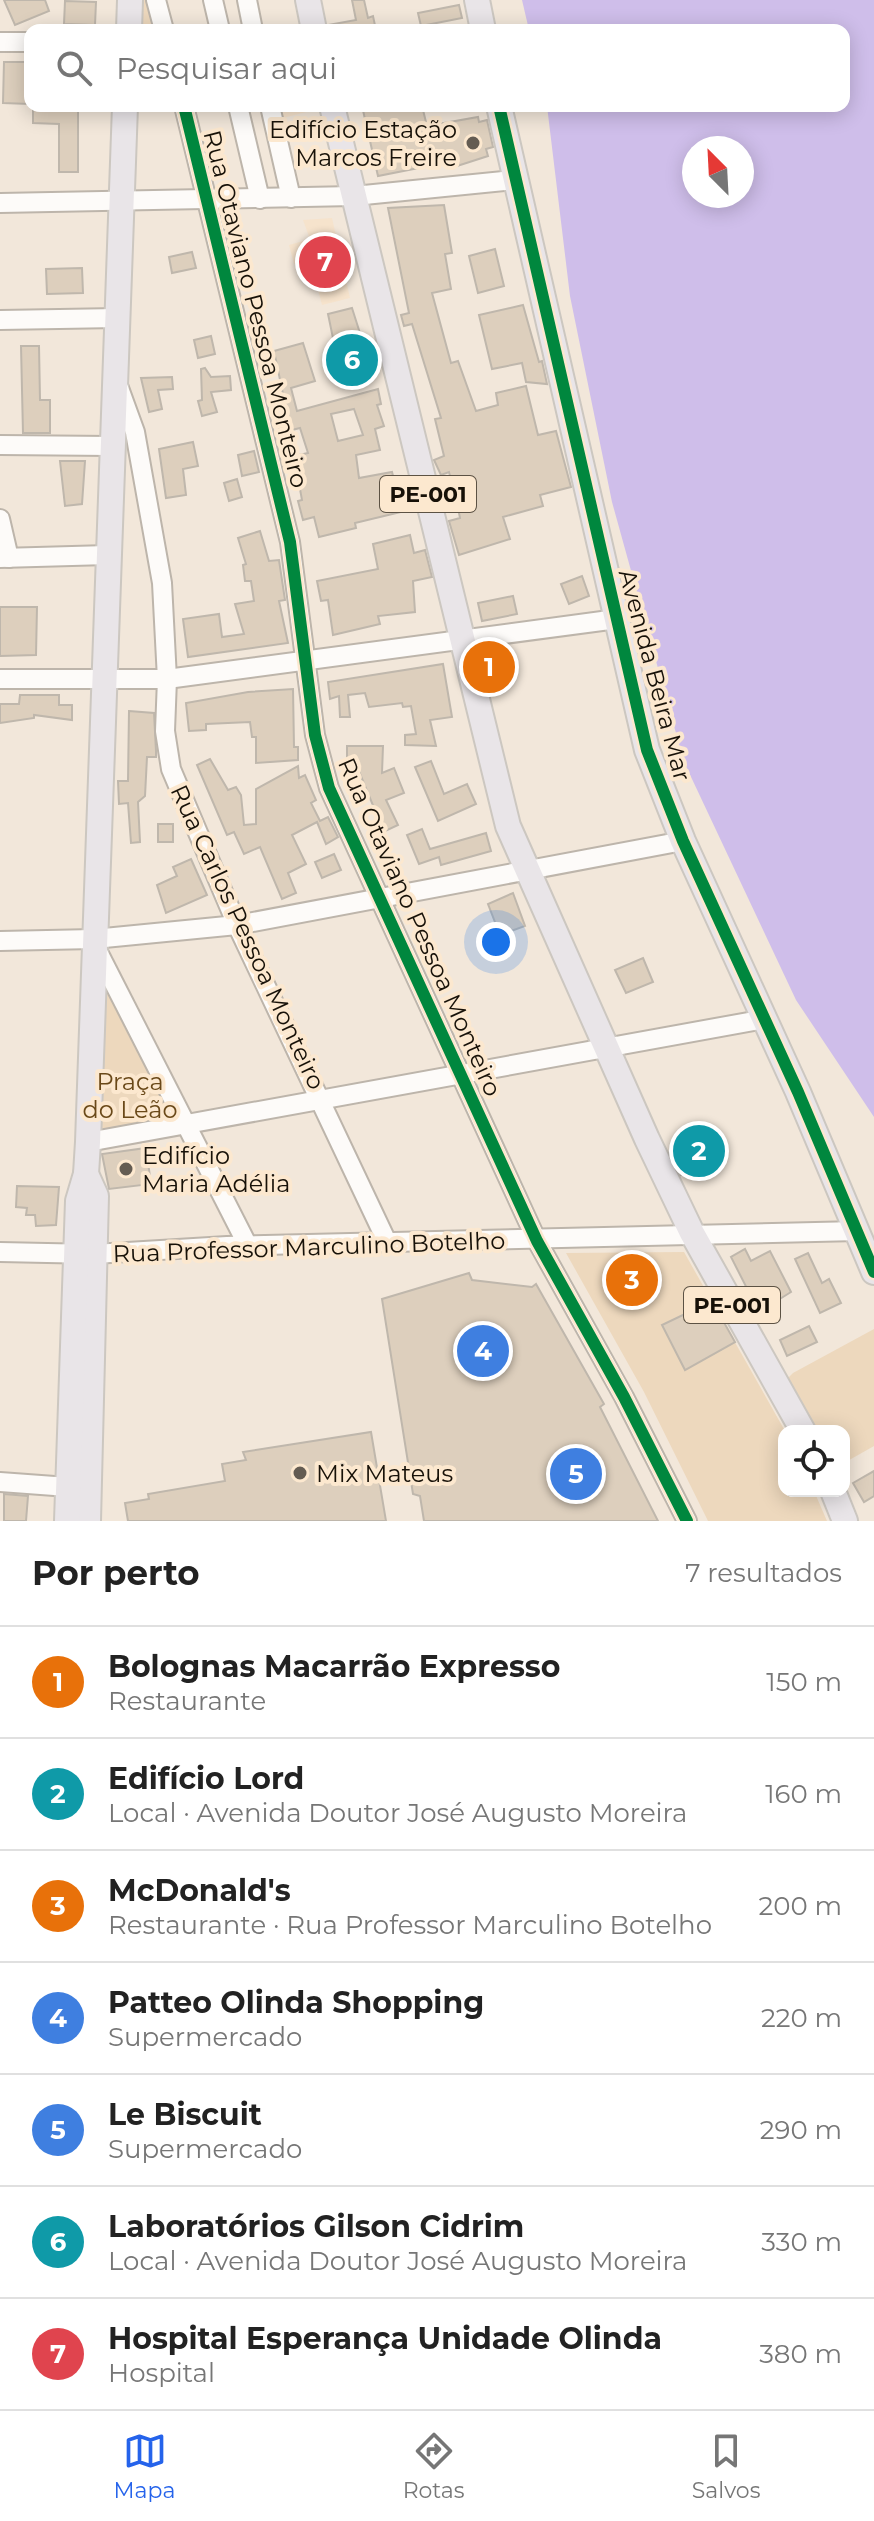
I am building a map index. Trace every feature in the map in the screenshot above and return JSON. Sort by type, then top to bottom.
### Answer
[{"type":"main road","points":[[129,24],[130,0]]},
{"type":"main road","points":[[308,0],[313,24]]},
{"type":"main road","points":[[477,0],[482,24]]},
{"type":"main road","points":[[67,1521],[85,1254],[96,1196],[86,1174],[111,446],[118,383],[120,201],[125,112]]},
{"type":"main road","name":"PE-001","points":[[333,112],[505,815],[525,871],[603,1047],[692,1233],[800,1425]]},
{"type":"main road","name":"Avenida Beira Mar","points":[[500,112],[647,750],[683,841],[765,1019],[874,1272]]},
{"type":"main road","points":[[85,1254],[88,1521]]},
{"type":"main road","points":[[835,1497],[845,1521]]},
{"type":"street","points":[[156,0],[162,24]]},
{"type":"street","points":[[213,0],[219,24]]},
{"type":"street","points":[[247,0],[252,24]]},
{"type":"street","points":[[0,42],[24,42]]},
{"type":"street","name":"Rua Otaviano Pessoa Monteiro","points":[[186,112],[290,542],[321,765],[377,898],[462,1074],[537,1241],[624,1397],[687,1521]]},
{"type":"street","points":[[239,112],[260,199]]},
{"type":"street","points":[[271,112],[291,198]]},
{"type":"street","points":[[0,203],[354,196],[514,180]]},
{"type":"street","points":[[0,320],[118,318]]},
{"type":"street","name":"Rua Carlos Pessoa Monteiro","points":[[118,383],[135,432],[164,600],[165,731],[171,769],[237,925],[323,1101],[388,1244]]},
{"type":"street","points":[[0,445],[111,446]]},
{"type":"street","points":[[0,519],[5,558],[108,555]]},
{"type":"street","points":[[0,679],[167,679],[617,619]]},
{"type":"street","points":[[0,941],[94,941],[237,925],[683,841]]},
{"type":"street","points":[[94,941],[248,1246]]},
{"type":"street","points":[[88,1142],[765,1019]]},
{"type":"street","name":"Rua Professor Marculino Botelho","points":[[0,1252],[85,1254],[248,1246],[858,1231]]},
{"type":"street","points":[[0,1482],[68,1487]]},
{"type":"shaded area","points":[[522,0],[874,0],[874,1117],[796,1000],[684,762],[612,502],[570,296],[548,112],[850,112],[850,24],[528,24]]},
{"type":"shaded area","points":[[274,112],[306,112],[275,120]]},
{"type":"shaded area","points":[[332,218],[350,298],[322,305],[310,260],[294,264],[289,245],[310,239],[303,220]]},
{"type":"green space","points":[[130,0],[152,0],[159,24],[129,24]]},
{"type":"green space","name":"Praça do Leão","points":[[101,975],[178,1118],[100,1130]]},
{"type":"green space","points":[[684,1252],[782,1425],[778,1425],[778,1497],[817,1497],[827,1521],[708,1521],[644,1392],[566,1253]]},
{"type":"green space","points":[[874,1329],[874,1446],[850,1460],[850,1425],[808,1425],[784,1382],[793,1373]]},
{"type":"building","points":[[4,0],[45,0],[49,11],[15,25]]},
{"type":"building","points":[[352,0],[364,0],[368,18],[373,16],[375,24],[334,24],[356,20]]},
{"type":"building","points":[[65,1],[96,2],[95,24],[64,24]]},
{"type":"building","points":[[459,5],[462,18],[421,24],[418,13]]},
{"type":"building","points":[[4,62],[24,62],[24,104],[3,103]]},
{"type":"building","points":[[33,112],[78,112],[78,172],[59,172],[59,124],[33,123]]},
{"type":"building","points":[[363,112],[424,112],[427,126],[478,117],[479,122],[487,120],[493,147],[486,149],[488,156],[451,168],[449,162],[378,176]]},
{"type":"building","points":[[444,205],[452,253],[445,254],[451,289],[432,293],[451,363],[458,361],[476,411],[498,405],[496,393],[526,386],[538,435],[556,431],[571,487],[540,495],[543,506],[503,517],[510,539],[459,555],[449,521],[460,518],[456,498],[449,472],[441,475],[434,460],[444,456],[435,419],[441,418],[412,324],[404,326],[401,315],[409,313],[388,208]]},
{"type":"building","points":[[495,249],[504,286],[478,293],[469,256]]},
{"type":"building","points":[[192,252],[196,268],[172,273],[169,257]]},
{"type":"building","points":[[82,268],[83,293],[47,294],[46,269]]},
{"type":"building","points":[[523,305],[547,384],[526,382],[522,363],[492,369],[479,315]]},
{"type":"building","points":[[352,308],[371,368],[353,373],[352,370],[340,372],[328,314]]},
{"type":"building","points":[[211,336],[215,354],[198,358],[194,340]]},
{"type":"building","points":[[303,343],[315,381],[291,388],[297,411],[378,389],[381,404],[377,405],[384,426],[375,429],[380,450],[356,455],[359,478],[392,472],[398,495],[405,493],[409,510],[355,523],[356,528],[319,537],[314,517],[303,520],[294,456],[308,453],[300,428],[280,433],[276,416],[284,414],[279,395],[283,394],[274,351]],"holes":[[[354,409],[363,435],[338,441],[331,414]]]},
{"type":"building","points":[[21,346],[39,346],[40,400],[50,400],[50,433],[23,433]]},
{"type":"building","points":[[205,368],[211,377],[230,376],[231,390],[211,392],[217,412],[202,416],[198,401],[202,400],[201,369]]},
{"type":"building","points":[[172,377],[173,389],[158,390],[162,409],[149,412],[141,378]]},
{"type":"building","points":[[193,442],[198,466],[183,469],[186,495],[166,498],[159,449]]},
{"type":"building","points":[[254,451],[259,472],[242,476],[238,455]]},
{"type":"building","points":[[60,461],[85,461],[82,504],[65,506]]},
{"type":"building","points":[[237,479],[242,497],[229,501],[224,483]]},
{"type":"building","points":[[260,531],[269,561],[279,560],[285,600],[279,601],[288,643],[188,657],[183,619],[219,614],[222,637],[244,634],[235,604],[254,601],[251,581],[245,581],[243,565],[246,564],[238,538]]},
{"type":"building","points":[[410,535],[414,553],[425,550],[432,577],[413,581],[415,612],[378,616],[380,624],[333,635],[328,600],[321,601],[317,581],[378,569],[373,544]]},
{"type":"building","points":[[582,576],[589,596],[569,604],[561,584]]},
{"type":"building","points":[[513,596],[517,614],[482,621],[478,603]]},
{"type":"building","points":[[0,607],[37,607],[36,655],[0,656]]},
{"type":"building","points":[[443,664],[452,717],[430,720],[436,746],[405,745],[405,735],[416,734],[411,706],[403,707],[402,703],[369,707],[365,693],[348,695],[350,717],[340,717],[339,696],[330,699],[328,682]]},
{"type":"building","points":[[293,689],[294,747],[298,747],[298,760],[256,763],[256,737],[252,737],[250,722],[206,724],[206,730],[189,731],[186,703],[248,692]]},
{"type":"building","points":[[20,695],[59,695],[59,705],[72,705],[72,720],[34,715],[34,718],[0,723],[0,704],[19,704]]},
{"type":"building","points":[[129,711],[154,713],[156,751],[156,757],[147,757],[145,796],[138,802],[140,842],[131,843],[128,803],[119,804],[118,781],[128,781]]},
{"type":"building","points":[[347,746],[383,746],[382,773],[394,768],[404,793],[386,800],[398,825],[379,834],[374,822],[379,820],[356,764],[347,764]]},
{"type":"building","points":[[210,759],[228,790],[236,787],[241,795],[244,825],[256,824],[256,789],[298,766],[299,778],[305,775],[316,800],[311,803],[320,821],[328,817],[338,837],[326,844],[317,822],[292,835],[306,864],[288,873],[296,893],[282,899],[260,847],[244,854],[234,832],[227,835],[197,765]]},
{"type":"building","points":[[431,761],[444,794],[467,784],[476,804],[438,821],[415,767]]},
{"type":"building","points":[[158,824],[173,824],[173,842],[158,842]]},
{"type":"building","points":[[422,829],[430,849],[486,833],[491,851],[441,865],[439,857],[419,864],[407,835]]},
{"type":"building","points":[[334,854],[341,870],[322,878],[315,862]]},
{"type":"building","points":[[191,859],[207,895],[166,913],[157,885],[177,876],[173,867]]},
{"type":"building","points":[[513,893],[525,926],[500,935],[488,904]]},
{"type":"building","points":[[643,958],[653,982],[626,993],[615,970]]},
{"type":"building","points":[[705,1143],[714,1161],[681,1175],[673,1159]]},
{"type":"building","name":"Edifício Maria Adélia","points":[[146,1148],[151,1184],[109,1189],[102,1154]]},
{"type":"building","points":[[17,1186],[59,1187],[56,1225],[36,1226],[35,1215],[26,1215],[27,1208],[16,1207]]},
{"type":"building","points":[[745,1249],[751,1261],[770,1251],[791,1292],[759,1312],[731,1257]]},
{"type":"building","points":[[808,1253],[822,1283],[829,1279],[841,1303],[820,1313],[795,1259]]},
{"type":"building","points":[[655,1265],[657,1286],[611,1290],[610,1270]]},
{"type":"building","points":[[469,1273],[472,1280],[532,1287],[536,1284],[604,1404],[600,1407],[658,1521],[424,1521],[420,1496],[413,1494],[382,1299]]},
{"type":"building","points":[[712,1301],[735,1342],[685,1370],[662,1325]]},
{"type":"building","points":[[809,1326],[817,1342],[787,1356],[780,1340]]},
{"type":"building","name":"Mix Mateus","points":[[371,1432],[386,1521],[128,1521],[125,1503],[149,1499],[148,1494],[225,1481],[222,1464],[246,1460],[243,1452]]},
{"type":"building","points":[[874,1471],[874,1496],[864,1502],[853,1483]]},
{"type":"building","points":[[4,1494],[28,1496],[26,1521],[4,1521]]},
{"type":"cycle path","points":[[185,112],[290,542],[315,735],[329,788],[537,1241],[624,1397],[687,1521]]},
{"type":"cycle path","points":[[500,112],[647,750],[683,841],[798,1092],[874,1272]]},
{"type":"place","name":"Edifício Estação Marcos Freire","points":[[473,143]]},
{"type":"place","name":"Hospital Esperança Unidade Olinda","points":[[325,262]]},
{"type":"place","name":"Laboratórios Gilson Cidrim","points":[[352,360]]},
{"type":"place","name":"Bolognas Macarrão Expresso","points":[[489,667]]},
{"type":"place","name":"Edifício Lord","points":[[699,1151]]},
{"type":"place","name":"Edifício Maria Adélia","points":[[126,1169]]},
{"type":"place","name":"McDonald's","points":[[632,1280]]},
{"type":"place","name":"Patteo Olinda Shopping","points":[[483,1351]]},
{"type":"place","name":"Mix Mateus","points":[[300,1473]]},
{"type":"place","name":"Le Biscuit","points":[[576,1474]]}]
